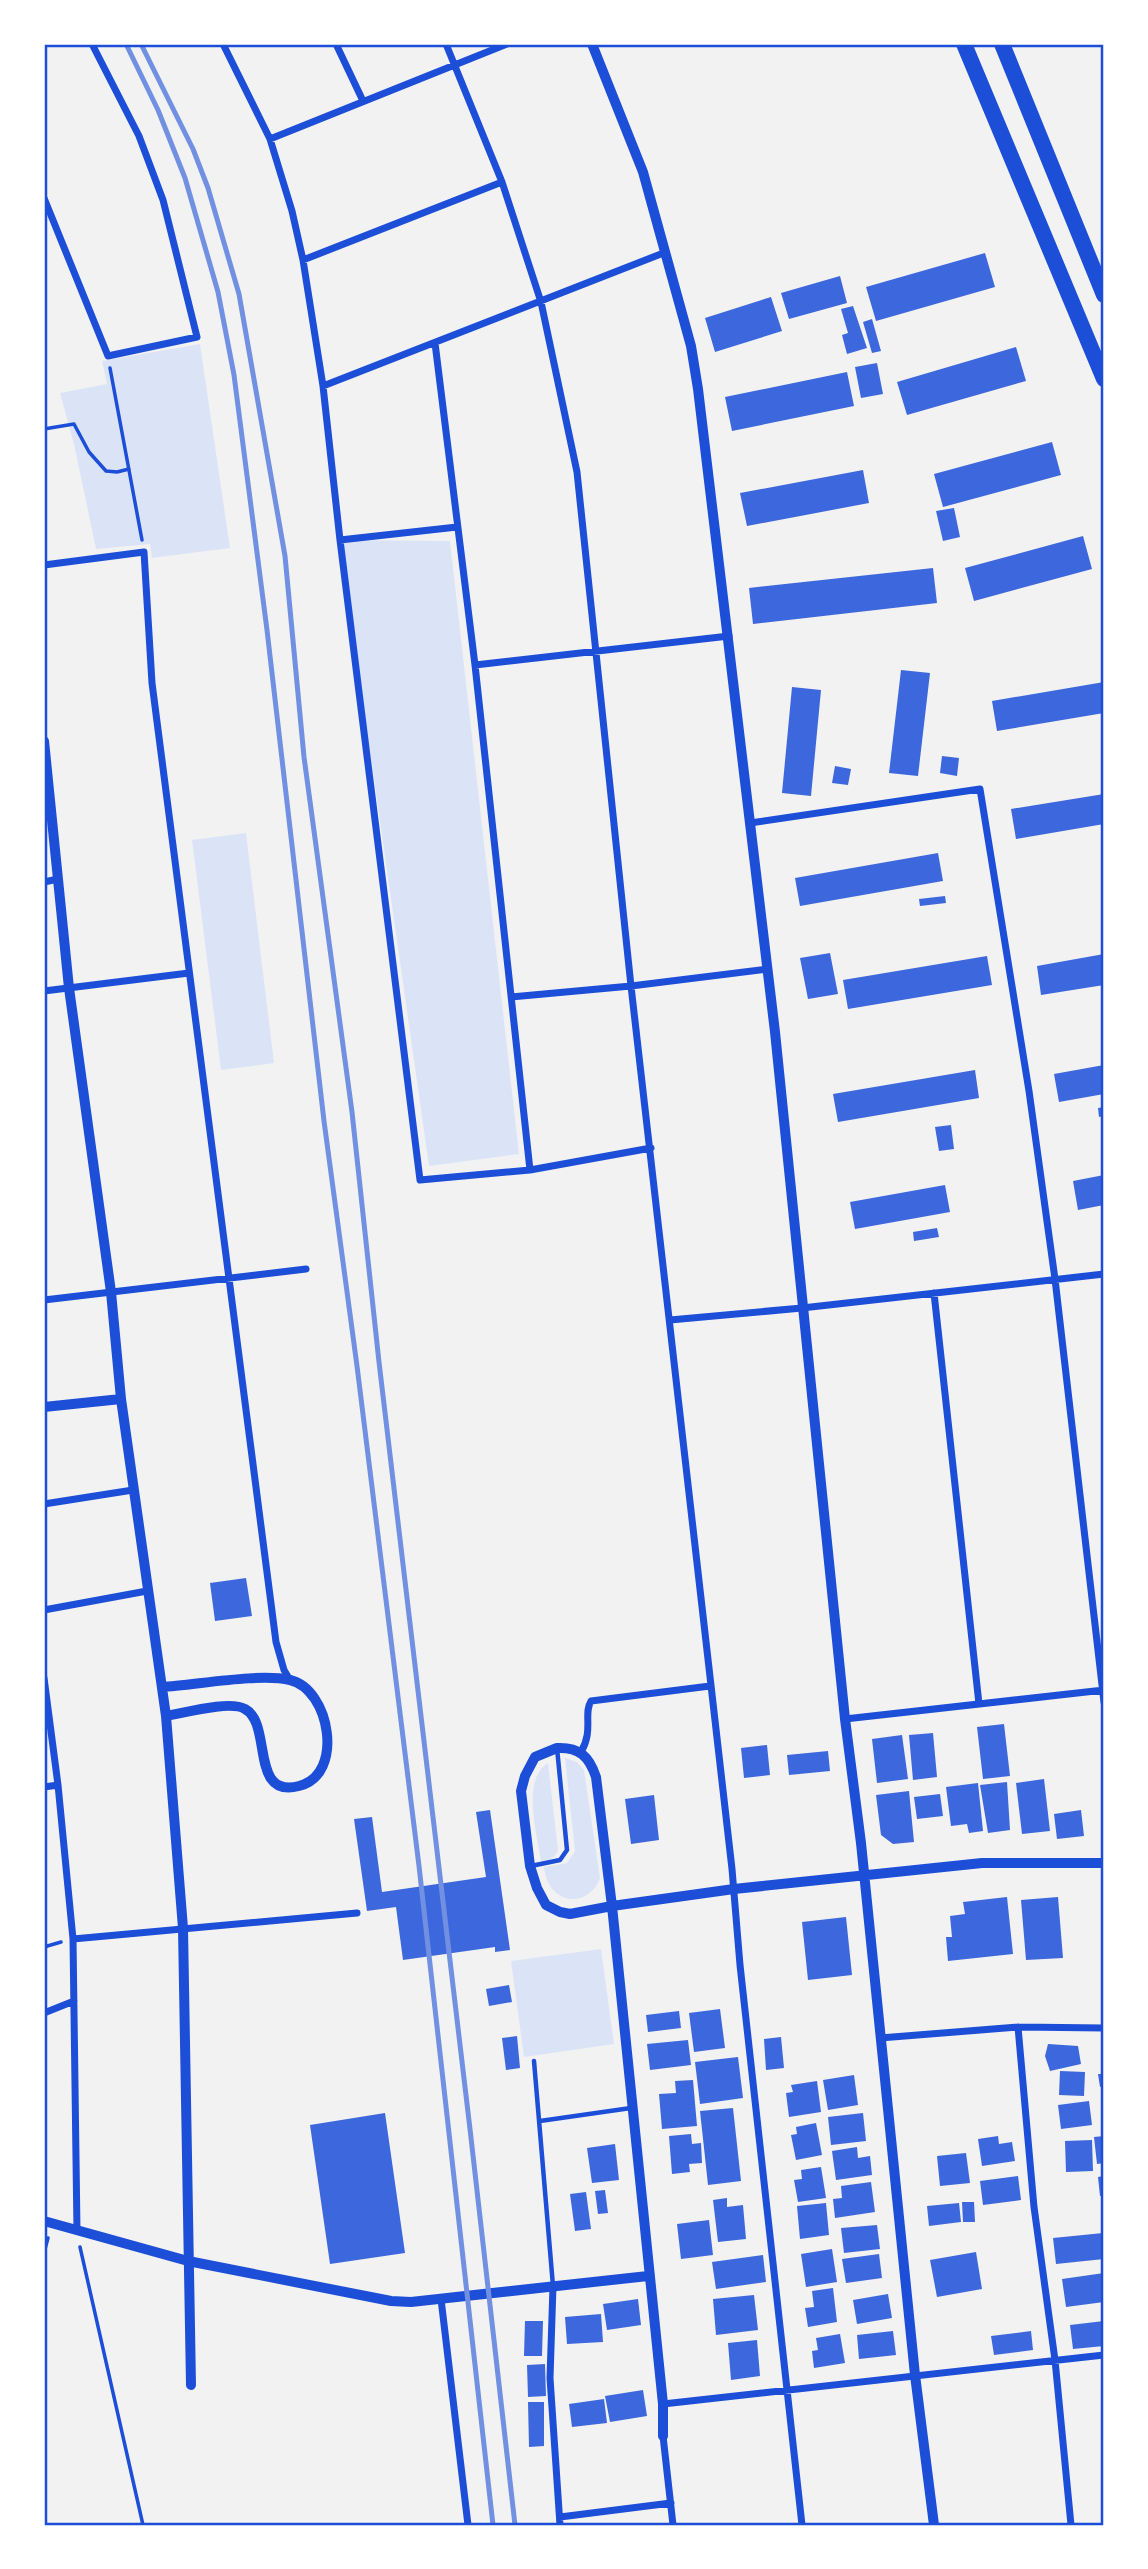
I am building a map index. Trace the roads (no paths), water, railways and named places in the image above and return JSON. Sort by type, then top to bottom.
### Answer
[{"type":"highway","points":[[964,44],[1104,380]]},
{"type":"highway","points":[[1002,44],[1104,295]]},
{"type":"street","points":[[44,198],[108,356],[197,337],[163,200],[139,136],[92,44]]},
{"type":"street","points":[[223,44],[270,139],[292,211],[303,260],[323,386],[420,1180],[530,1170],[651,1149]]},
{"type":"street","points":[[336,44],[363,101]]},
{"type":"street","points":[[446,44],[502,182],[541,302],[577,472],[631,986],[734,1889],[740,1965],[802,2525]]},
{"type":"street","points":[[270,139],[507,44]]},
{"type":"street","points":[[592,44],[643,172],[695,368],[768,969],[845,1719],[864,1876],[915,2375],[934,2525]]},
{"type":"street","points":[[303,260],[502,182]]},
{"type":"street","points":[[323,386],[666,252]]},
{"type":"street","points":[[435,343],[475,665],[530,1170]]},
{"type":"street","points":[[340,540],[457,527]]},
{"type":"street","points":[[44,565],[144,552],[152,683],[276,1642],[284,1670],[290,1680],[307,1691],[322,1711],[328,1736],[327,1755],[322,1770],[312,1780],[299,1786],[281,1786],[271,1779],[257,1727],[247,1709],[235,1706],[166,1716]]},
{"type":"street","points":[[475,665],[729,636]]},
{"type":"street","points":[[44,741],[46,797],[58,879],[69,988],[111,1292],[133,1490],[166,1716],[183,1928],[191,2385]]},
{"type":"street","points":[[750,823],[980,789],[1029,1091],[1055,1279],[1104,1702]]},
{"type":"street","points":[[44,882],[58,879]]},
{"type":"street","points":[[511,997],[768,969]]},
{"type":"street","points":[[44,991],[189,973]]},
{"type":"street","points":[[44,1300],[306,1269]]},
{"type":"street","points":[[670,1320],[1104,1274]]},
{"type":"street","points":[[934,1293],[979,1704]]},
{"type":"street","points":[[44,1407],[121,1399]]},
{"type":"street","points":[[44,1504],[133,1490]]},
{"type":"street","points":[[44,1610],[148,1591]]},
{"type":"street","points":[[44,1678],[58,1784],[73,1939],[77,2231]]},
{"type":"street","points":[[162,1687],[257,1679],[290,1680]]},
{"type":"street","points":[[581,1752],[589,1734],[588,1705],[591,1700],[710,1686]]},
{"type":"street","points":[[845,1719],[1104,1691]]},
{"type":"street","points":[[673,2525],[612,1906],[596,1777],[588,1758],[581,1752],[557,1748],[535,1757],[521,1791],[530,1866],[541,1899],[553,1910],[570,1914],[612,1906],[734,1889],[982,1863],[1104,1863]]},
{"type":"street","points":[[44,1787],[58,1784]]},
{"type":"street","points":[[73,1939],[357,1913]]},
{"type":"street","points":[[44,2012],[74,2001]]},
{"type":"street","points":[[880,2038],[1018,2027],[1104,2028]]},
{"type":"street","points":[[1018,2027],[1034,2207],[1055,2360],[1071,2525]]},
{"type":"street","points":[[44,2221],[188,2261],[391,2301],[411,2302],[648,2276]]},
{"type":"street","points":[[553,2287],[551,2378],[560,2521],[671,2503]]},
{"type":"street","points":[[441,2299],[468,2525]]},
{"type":"street","points":[[663,2404],[1104,2355]]},
{"type":"lane","points":[[530,1866],[560,1860],[567,1850],[557,1748]]},
{"type":"lane","points":[[534,2061],[553,2287]]},
{"type":"lane","points":[[540,2121],[631,2108]]},
{"type":"railway","points":[[126,44],[158,110],[185,178],[218,292],[234,375],[267,630],[324,1121],[419,1866],[493,2525]]},
{"type":"railway","points":[[141,44],[193,149],[208,188],[239,294],[285,556],[304,757],[352,1112],[515,2525]]}]
